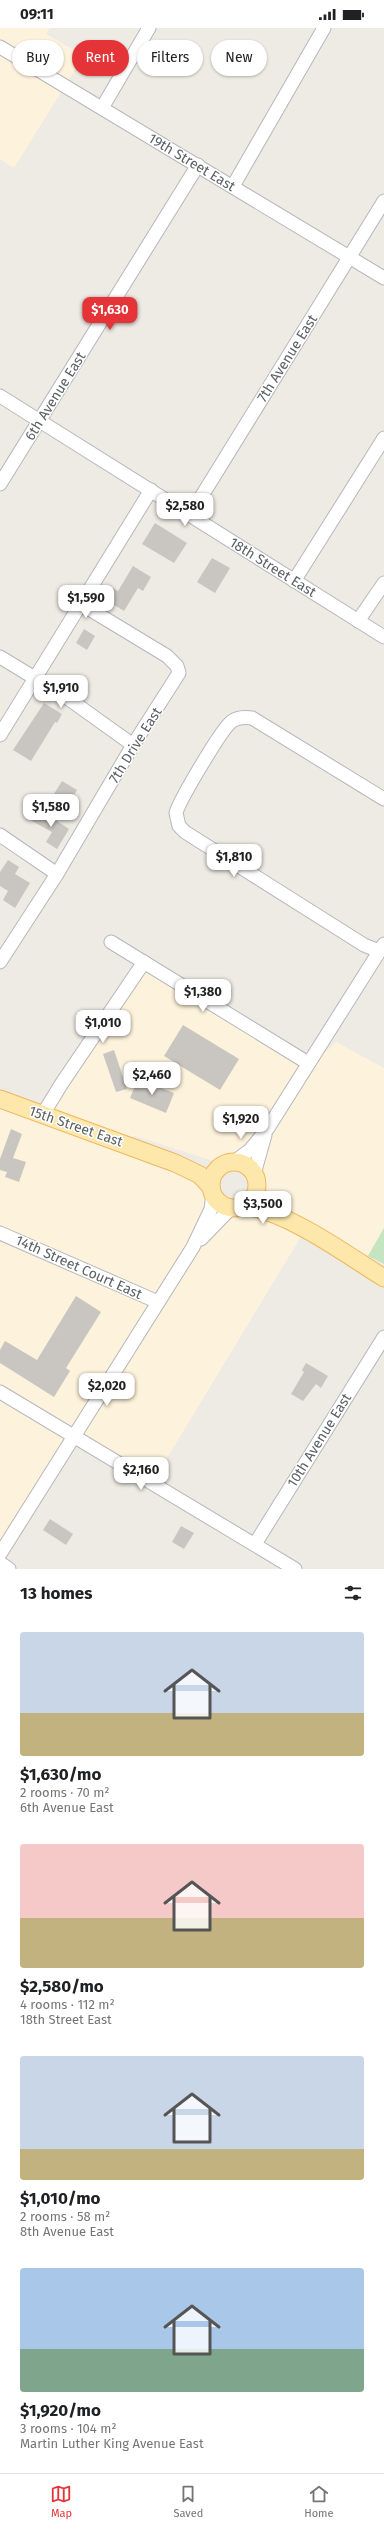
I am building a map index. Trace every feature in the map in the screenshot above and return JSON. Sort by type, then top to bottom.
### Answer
[{"type":"main road","name":"15th Street East","points":[[0,1099],[125,1145],[133,1141],[188,1160],[227,1165]]},
{"type":"main road","points":[[125,1145],[200,1174],[220,1204],[266,1210],[289,1221],[384,1278]]},
{"type":"main road","points":[[212,1191],[213,1176],[227,1165],[245,1165],[266,1199],[289,1221]]},
{"type":"main road","points":[[237,1207],[253,1199],[255,1180]]},
{"type":"street","points":[[102,108],[149,28]]},
{"type":"street","points":[[233,186],[324,28]]},
{"type":"street","name":"19th Street East","points":[[0,47],[384,278]]},
{"type":"street","name":"6th Avenue East","points":[[0,484],[198,165]]},
{"type":"street","name":"7th Avenue East","points":[[190,515],[384,201]]},
{"type":"street","name":"18th Street East","points":[[0,396],[384,637]]},
{"type":"street","points":[[294,581],[384,438]]},
{"type":"street","points":[[0,735],[151,490]]},
{"type":"street","points":[[358,621],[384,584]]},
{"type":"street","name":"7th Drive East","points":[[0,962],[57,874],[133,745],[176,680],[178,669],[167,656],[81,604]]},
{"type":"street","points":[[0,657],[66,697],[133,745]]},
{"type":"street","points":[[227,1165],[250,1150],[268,1128],[382,948],[364,945],[185,832],[178,822],[177,809],[203,764],[229,724],[238,718],[245,717],[252,718],[384,799]]},
{"type":"street","points":[[0,835],[57,874]]},
{"type":"street","points":[[111,942],[308,1063]]},
{"type":"street","points":[[43,1114],[62,1083],[144,962]]},
{"type":"street","points":[[255,1180],[268,1128]]},
{"type":"street","points":[[0,1554],[193,1247],[211,1209],[212,1191]]},
{"type":"street","points":[[193,1247],[237,1207]]},
{"type":"street","name":"14th Street Court East","points":[[0,1233],[158,1302]]},
{"type":"street","name":"10th Avenue East","points":[[254,1544],[384,1337]]},
{"type":"street","points":[[0,1392],[295,1569]]},
{"type":"street","points":[[0,1564],[9,1569]]},
{"type":"shaded area","points":[[0,28],[50,28],[46,34],[56,40],[12,40],[12,48],[0,41]]},
{"type":"shaded area","points":[[64,44],[72,49],[72,75],[68,81],[60,76],[64,76]]},
{"type":"shaded area","points":[[0,54],[12,61],[12,76],[37,76],[62,91],[14,168],[0,159]]},
{"type":"shaded area","points":[[146,970],[300,1065],[262,1125],[247,1144],[232,1156],[213,1161],[135,1136],[124,1139],[52,1112]]},
{"type":"shaded area","points":[[336,1042],[384,1068],[384,1228],[368,1256],[293,1217],[270,1196],[264,1186],[261,1173],[273,1131],[319,1058]]},
{"type":"shaded area","points":[[0,1105],[197,1179],[206,1195],[205,1207],[188,1244],[156,1295],[0,1227]]},
{"type":"shaded area","points":[[254,1213],[302,1235],[155,1478],[83,1435],[198,1251],[235,1214]]},
{"type":"shaded area","points":[[0,1239],[149,1305],[72,1428],[0,1386]]},
{"type":"shaded area","points":[[0,1399],[66,1438],[0,1542]]},
{"type":"green space","points":[[384,1228],[384,1264],[368,1256]]},
{"type":"building","points":[[155,523],[187,543],[174,563],[142,544]]},
{"type":"building","points":[[212,558],[230,568],[215,593],[197,582]]},
{"type":"building","points":[[133,566],[151,577],[143,591],[138,588],[124,611],[106,600],[113,588],[118,591]]},
{"type":"building","points":[[84,629],[95,636],[87,650],[76,643]]},
{"type":"building","points":[[44,703],[62,714],[57,723],[55,722],[31,761],[13,750]]},
{"type":"building","points":[[62,781],[77,790],[70,803],[54,794]]},
{"type":"building","points":[[39,809],[69,829],[57,849],[46,842],[52,832],[32,821]]},
{"type":"building","points":[[8,860],[19,867],[15,874],[30,883],[15,908],[3,900],[8,891],[0,886],[0,872]]},
{"type":"building","points":[[183,1025],[239,1059],[220,1090],[164,1056]]},
{"type":"building","points":[[114,1050],[127,1089],[116,1092],[103,1054]]},
{"type":"building","points":[[138,1079],[174,1093],[166,1113],[130,1098]]},
{"type":"building","points":[[11,1129],[22,1134],[13,1158],[26,1162],[19,1182],[5,1177],[7,1172],[0,1170],[0,1159]]},
{"type":"building","points":[[76,1296],[101,1312],[66,1368],[70,1371],[54,1397],[0,1363],[0,1350],[5,1341],[37,1360]]},
{"type":"building","points":[[306,1363],[328,1376],[321,1388],[316,1384],[303,1401],[291,1394],[304,1372],[302,1370]]},
{"type":"building","points":[[50,1519],[73,1534],[66,1545],[43,1530]]},
{"type":"building","points":[[181,1526],[194,1533],[184,1549],[172,1542]]}]
